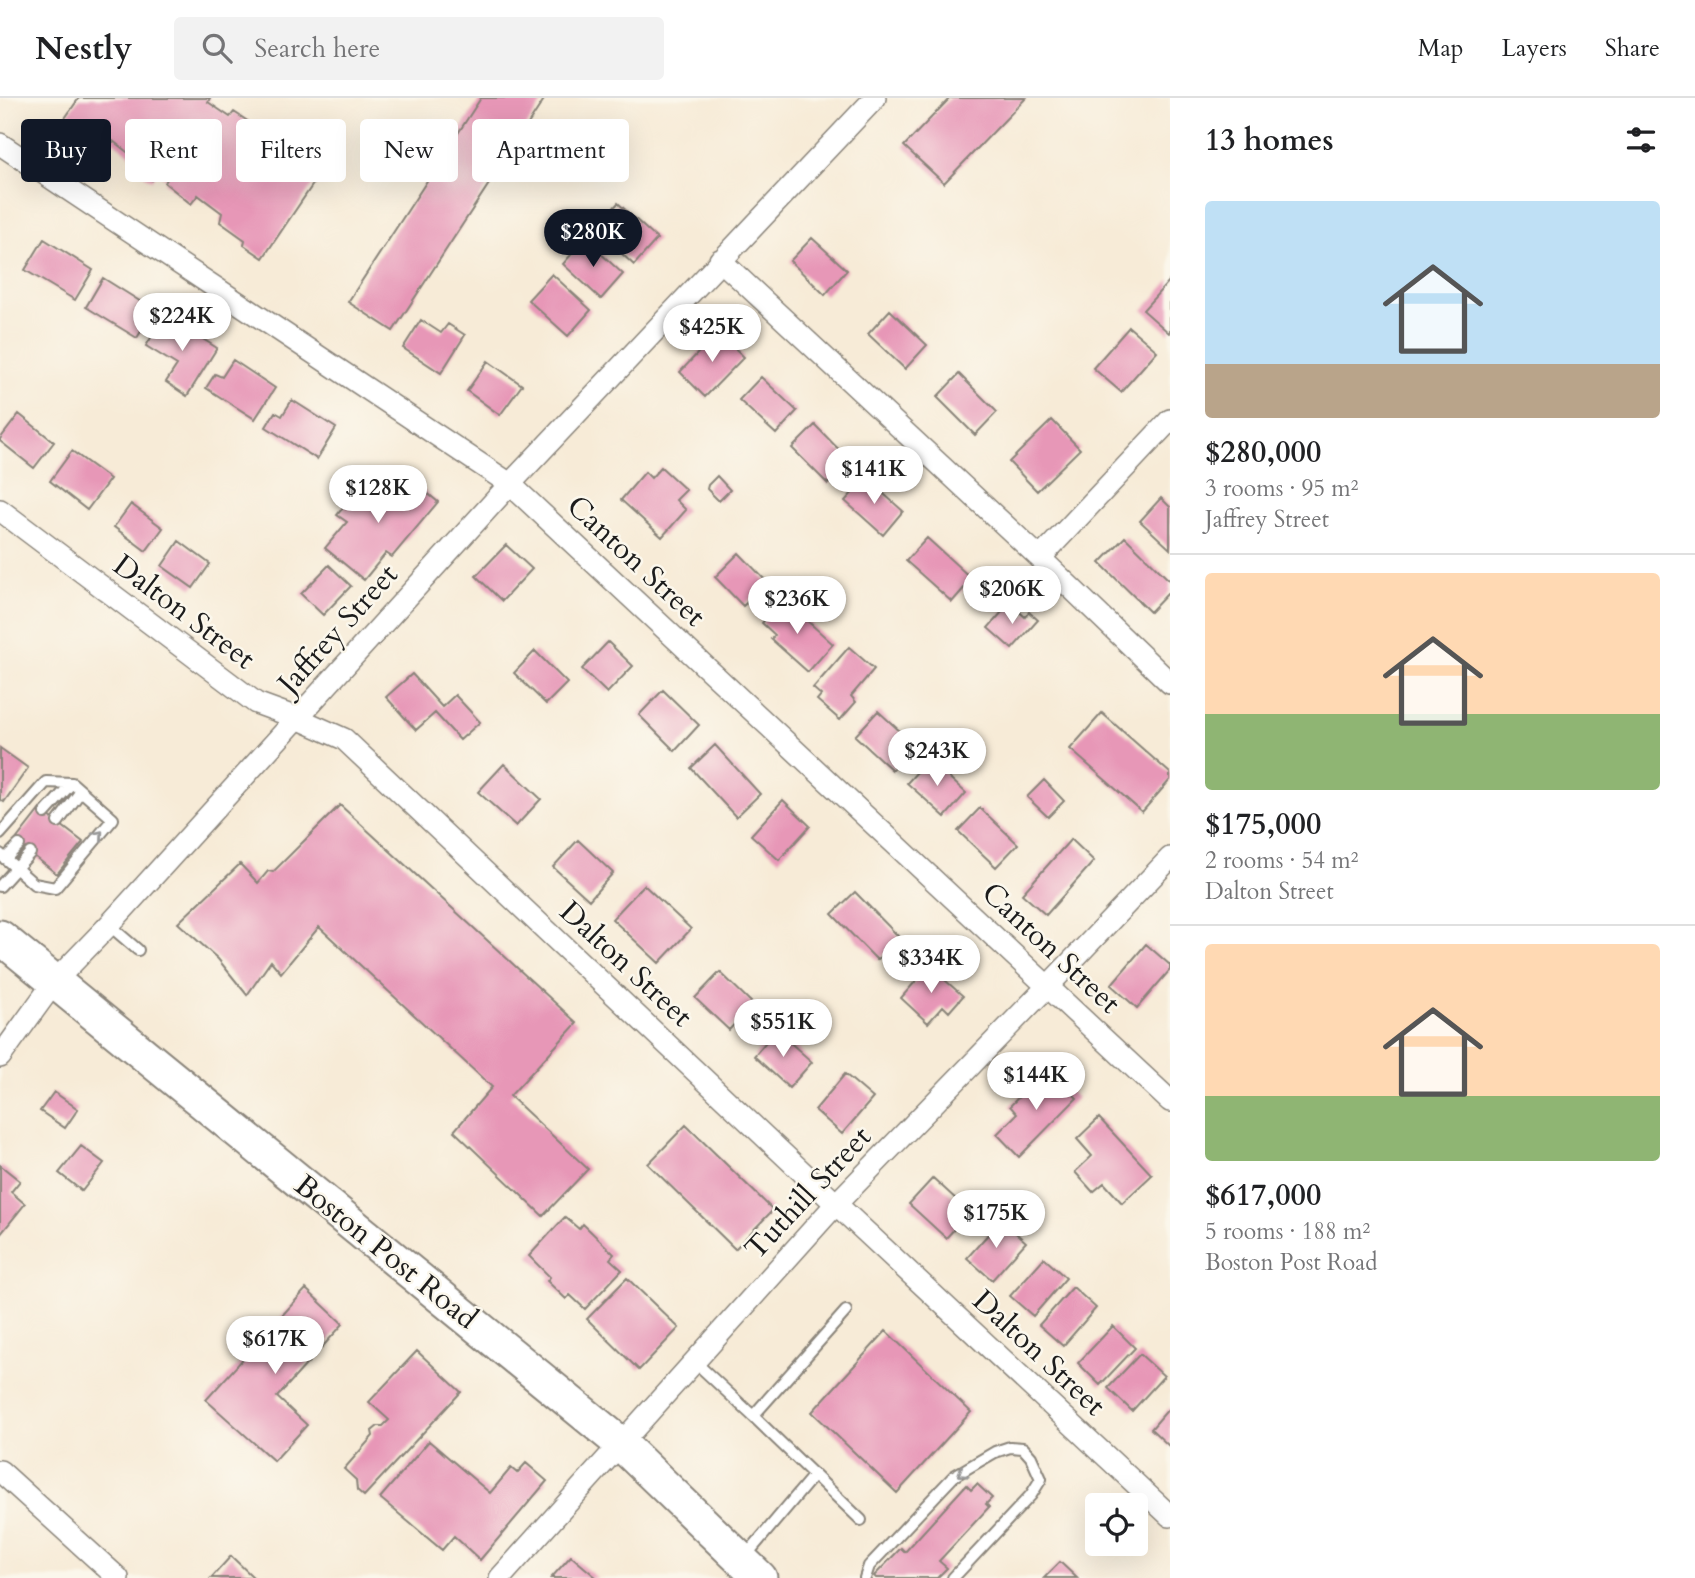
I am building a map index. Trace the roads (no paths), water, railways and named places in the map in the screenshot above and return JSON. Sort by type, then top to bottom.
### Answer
[{"type":"main road","name":"Boston Post Road","points":[[0,937],[620,1443],[751,1569]]},
{"type":"street","name":"Jaffrey Street","points":[[0,1057],[55,981],[510,484],[875,98]]},
{"type":"street","name":"Canton Street","points":[[0,144],[510,484],[1170,1101]]},
{"type":"street","points":[[720,260],[1041,558],[1170,682]]},
{"type":"street","points":[[1041,558],[1170,420]]},
{"type":"street","name":"Dalton Street","points":[[0,510],[256,703],[344,738],[1170,1517]]},
{"type":"street","name":"Tuthill Street","points":[[500,1578],[836,1204],[1170,858]]},
{"type":"street","points":[[0,1471],[118,1578]]},
{"type":"lane","points":[[0,834],[46,782],[72,783],[113,819],[55,888],[34,884],[3,856],[19,845]]},
{"type":"lane","points":[[45,813],[72,783]]},
{"type":"lane","points":[[58,822],[81,791]]},
{"type":"lane","points":[[0,887],[30,853]]},
{"type":"lane","points":[[108,925],[138,950]]},
{"type":"lane","points":[[753,1416],[846,1311]]},
{"type":"lane","points":[[694,1361],[861,1520]]},
{"type":"lane","points":[[865,1578],[869,1566],[954,1476],[995,1452],[1010,1447],[1023,1448],[1031,1457],[1041,1479],[1031,1494],[953,1578]]},
{"type":"lane","points":[[751,1569],[814,1475]]}]
